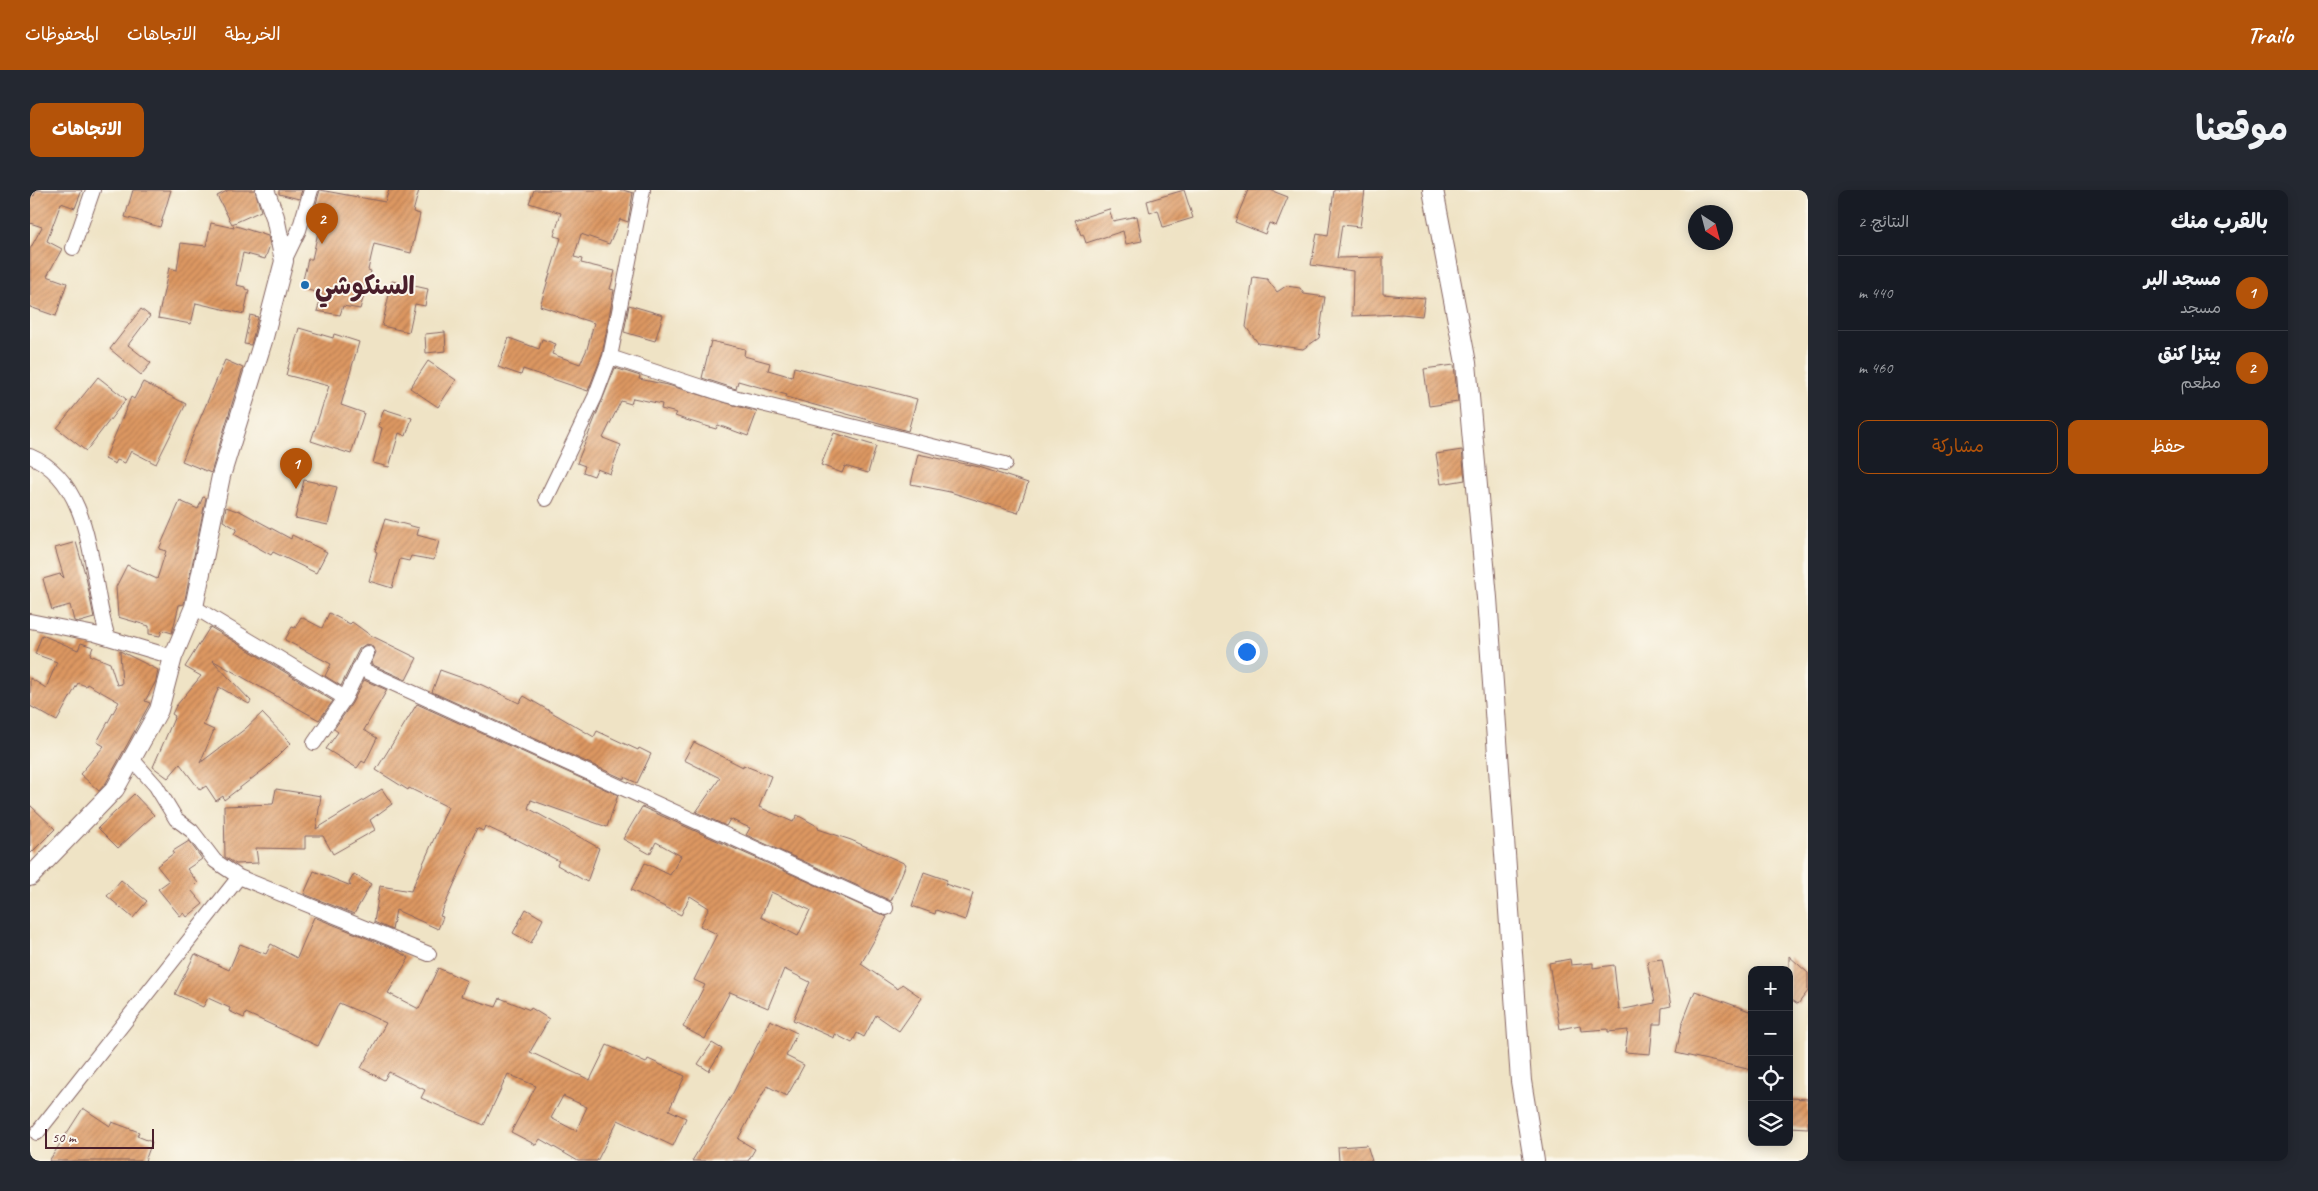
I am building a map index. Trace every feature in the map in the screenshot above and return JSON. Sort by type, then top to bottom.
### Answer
[{"type":"main road","points":[[1433,190],[1466,363],[1488,608],[1521,1080],[1534,1161]]},
{"type":"street","points":[[73,248],[93,190]]},
{"type":"street","points":[[266,190],[275,218],[284,262]]},
{"type":"street","points":[[30,877],[115,789],[159,710],[173,657],[194,607],[221,476],[263,341],[284,262],[299,230],[311,190]]},
{"type":"street","points":[[546,499],[595,397],[610,357],[643,190]]},
{"type":"street","points":[[610,357],[726,396],[1005,464]]},
{"type":"street","points":[[30,456],[53,469],[78,507],[88,538],[96,593],[108,638]]},
{"type":"street","points":[[194,607],[345,698]]},
{"type":"street","points":[[30,620],[108,638],[173,657]]},
{"type":"street","points":[[314,743],[345,698],[367,653]]},
{"type":"street","points":[[359,668],[886,908]]},
{"type":"street","points":[[131,758],[161,793],[176,819],[192,831],[215,861],[239,877],[429,954]]},
{"type":"street","points":[[38,1133],[239,877]]},
{"type":"building","points":[[36,190],[82,190],[75,208],[61,203],[47,241],[62,249],[47,276],[67,283],[56,316],[30,307],[30,249],[42,227],[30,223],[30,194],[34,196]]},
{"type":"building","points":[[133,190],[171,190],[160,227],[125,217]]},
{"type":"building","points":[[229,190],[255,190],[261,211],[232,224],[217,196]]},
{"type":"building","points":[[279,190],[302,190],[299,199],[279,194]]},
{"type":"building","points":[[320,190],[385,202],[389,190],[419,190],[413,212],[420,214],[411,253],[374,244],[368,270],[371,271],[360,309],[343,306],[340,315],[317,311],[322,294],[301,288],[308,259],[312,259],[324,206],[316,204]]},
{"type":"building","points":[[534,190],[623,190],[633,193],[628,222],[620,219],[609,244],[581,234],[574,257],[582,259],[581,263],[615,271],[610,289],[614,290],[602,355],[588,391],[523,369],[521,375],[498,367],[509,338],[539,349],[542,339],[556,344],[552,354],[580,364],[587,349],[594,323],[540,306],[561,238],[554,236],[561,213],[529,203]]},
{"type":"building","points":[[1184,190],[1193,218],[1163,227],[1158,210],[1150,213],[1147,201]]},
{"type":"building","points":[[1248,190],[1270,190],[1288,197],[1276,226],[1269,223],[1265,234],[1235,222]]},
{"type":"building","points":[[1334,190],[1365,190],[1360,227],[1342,225],[1337,258],[1383,257],[1383,294],[1425,298],[1422,316],[1402,314],[1352,316],[1353,271],[1311,265],[1317,234],[1328,236]]},
{"type":"building","points":[[1109,209],[1113,221],[1137,216],[1142,241],[1126,244],[1123,231],[1086,243],[1075,220]]},
{"type":"building","points":[[211,223],[234,228],[233,225],[268,236],[270,245],[265,259],[243,253],[236,285],[249,290],[244,314],[196,303],[191,324],[158,318],[169,268],[177,270],[181,243],[206,246]]},
{"type":"building","points":[[1253,277],[1267,279],[1277,292],[1286,286],[1300,288],[1304,294],[1325,297],[1319,338],[1303,349],[1258,343],[1246,327]]},
{"type":"building","points":[[392,281],[428,289],[425,306],[415,304],[409,332],[382,326]]},
{"type":"building","points":[[629,305],[663,315],[655,341],[624,332]]},
{"type":"building","points":[[141,309],[150,316],[128,345],[151,363],[141,375],[110,349]]},
{"type":"building","points":[[250,315],[258,317],[251,345],[244,344]]},
{"type":"building","points":[[299,328],[333,338],[334,334],[359,342],[341,405],[364,413],[351,454],[311,441],[329,386],[286,375]]},
{"type":"building","points":[[445,332],[446,351],[426,353],[425,334]]},
{"type":"building","points":[[711,341],[745,349],[744,356],[770,363],[768,370],[792,377],[794,367],[917,399],[908,431],[786,397],[787,395],[738,381],[736,389],[702,378]]},
{"type":"building","points":[[225,360],[243,368],[211,473],[182,461]]},
{"type":"building","points":[[428,361],[456,380],[438,407],[410,388]]},
{"type":"building","points":[[1454,365],[1458,402],[1429,406],[1424,369]]},
{"type":"building","points":[[615,368],[640,376],[639,379],[668,385],[757,412],[748,436],[718,425],[716,429],[686,420],[675,416],[677,413],[661,409],[662,404],[633,398],[631,404],[621,401],[603,438],[621,445],[610,474],[597,469],[594,476],[583,472],[585,466],[577,463]]},
{"type":"building","points":[[98,377],[126,399],[86,451],[57,428]]},
{"type":"building","points":[[143,382],[186,404],[156,464],[131,451],[125,463],[117,460],[115,464],[105,459],[131,397],[134,399]]},
{"type":"building","points":[[384,409],[412,418],[406,436],[399,433],[389,467],[373,463],[382,428],[378,426]]},
{"type":"building","points":[[834,433],[876,446],[868,473],[845,466],[842,473],[821,465]]},
{"type":"building","points":[[1462,450],[1465,480],[1441,484],[1436,454]]},
{"type":"building","points":[[918,454],[979,467],[1028,483],[1018,513],[950,492],[911,484]]},
{"type":"building","points":[[304,480],[337,487],[328,525],[295,518]]},
{"type":"building","points":[[203,497],[206,498],[184,604],[179,605],[172,633],[162,630],[160,636],[149,634],[149,626],[118,617],[116,587],[127,565],[157,579],[166,551],[159,549],[180,501],[198,509]]},
{"type":"building","points":[[226,507],[238,510],[291,539],[292,535],[327,552],[316,573],[273,552],[271,555],[234,534],[237,529],[223,521]]},
{"type":"building","points":[[385,519],[419,528],[417,535],[439,541],[434,560],[411,556],[409,561],[400,559],[392,588],[369,581],[377,552],[375,551]]},
{"type":"building","points":[[76,542],[86,577],[94,618],[80,622],[74,621],[70,605],[52,610],[43,579],[60,574],[64,578],[55,548]]},
{"type":"building","points":[[329,613],[350,624],[352,622],[370,635],[417,658],[406,680],[371,664],[376,652],[371,645],[366,644],[359,649],[341,686],[325,676],[331,664],[285,640],[292,627],[295,628],[301,617],[322,628]]},
{"type":"building","points":[[210,627],[333,701],[319,720],[212,660],[251,701],[249,704],[219,687],[203,725],[214,730],[200,763],[245,729],[262,713],[291,743],[267,767],[224,800],[223,796],[216,801],[206,786],[200,790],[180,764],[168,778],[153,767],[175,716],[172,714],[176,706],[201,676],[185,667]]},
{"type":"building","points":[[42,635],[78,650],[81,643],[93,647],[90,655],[110,663],[117,685],[122,684],[120,651],[158,670],[156,681],[145,701],[150,703],[106,783],[99,791],[80,774],[104,746],[97,742],[119,702],[87,684],[86,686],[78,683],[57,721],[30,706],[30,678],[46,688],[57,662],[35,654]]},
{"type":"building","points":[[440,670],[482,685],[519,703],[524,696],[594,737],[597,731],[651,754],[637,783],[624,777],[624,779],[432,692]]},
{"type":"building","points":[[364,680],[387,690],[364,730],[377,738],[365,763],[362,761],[357,768],[326,749],[338,732],[334,729],[352,703]]},
{"type":"building","points":[[417,704],[618,795],[607,827],[531,800],[528,808],[599,848],[587,882],[557,865],[559,861],[516,839],[485,826],[483,831],[477,828],[466,852],[468,853],[440,916],[443,917],[438,929],[396,910],[392,930],[374,922],[380,886],[411,891],[448,807],[409,788],[408,790],[376,770]]},
{"type":"building","points":[[694,742],[743,767],[743,765],[771,776],[759,807],[793,822],[797,815],[819,827],[818,829],[851,840],[906,864],[891,901],[746,835],[750,828],[730,819],[726,826],[696,812],[720,778],[684,760]]},
{"type":"building","points":[[276,789],[321,796],[316,829],[382,789],[392,804],[370,820],[375,830],[333,854],[323,836],[305,836],[305,849],[256,848],[258,863],[236,864],[225,857],[224,806],[273,804]]},
{"type":"building","points":[[134,794],[154,815],[118,848],[98,828]]},
{"type":"building","points":[[30,805],[55,829],[30,854]]},
{"type":"building","points":[[642,807],[887,917],[861,964],[898,989],[902,984],[922,998],[899,1031],[876,1015],[864,1037],[857,1033],[852,1043],[835,1034],[834,1038],[793,1020],[810,982],[784,969],[768,1008],[730,992],[705,1039],[683,1027],[705,985],[694,980],[717,934],[700,926],[709,908],[690,896],[681,915],[631,890],[645,863],[670,875],[681,856],[656,842],[650,854],[623,839]],"holes":[[[771,892],[810,910],[798,936],[761,917]]]},
{"type":"building","points":[[189,841],[202,859],[187,869],[198,883],[191,890],[203,904],[187,917],[184,913],[180,916],[158,889],[169,881],[157,866],[174,853],[173,851]]},
{"type":"building","points":[[314,871],[351,886],[349,883],[354,874],[371,884],[354,914],[304,894]]},
{"type":"building","points":[[924,872],[947,880],[945,884],[973,893],[965,920],[936,910],[935,914],[912,906]]},
{"type":"building","points":[[121,880],[147,901],[133,918],[107,896]]},
{"type":"building","points":[[526,909],[543,919],[531,943],[513,933]]},
{"type":"building","points":[[314,917],[394,949],[409,958],[388,993],[419,1009],[438,968],[467,981],[461,996],[496,1007],[500,998],[530,1010],[531,1008],[549,1019],[530,1052],[590,1080],[607,1045],[646,1063],[648,1059],[685,1076],[669,1110],[686,1118],[673,1146],[618,1120],[597,1161],[578,1161],[540,1139],[536,1145],[511,1132],[536,1086],[508,1074],[484,1125],[421,1098],[425,1090],[389,1072],[384,1080],[361,1068],[386,1023],[360,1011],[339,1003],[318,1046],[246,1013],[244,1018],[229,1011],[230,1008],[208,998],[203,1007],[175,994],[195,954],[229,970],[240,944],[266,954],[271,944],[297,958]],"holes":[[[563,1096],[587,1107],[576,1131],[551,1118]]]},
{"type":"building","points":[[1789,956],[1808,973],[1808,991],[1798,1004],[1793,1001],[1793,966],[1789,966]]},
{"type":"building","points":[[1570,959],[1571,965],[1593,963],[1593,968],[1614,965],[1619,1010],[1655,1003],[1647,961],[1662,959],[1671,1006],[1662,1008],[1661,1024],[1653,1024],[1650,1054],[1625,1052],[1628,1030],[1608,1032],[1608,1029],[1581,1031],[1580,1025],[1560,1029],[1549,963]]},
{"type":"building","points":[[1695,991],[1748,1011],[1748,1069],[1676,1053],[1682,1024]]},
{"type":"building","points":[[770,1020],[797,1033],[786,1056],[804,1065],[796,1080],[787,1096],[767,1086],[738,1139],[755,1149],[748,1161],[692,1161],[733,1093]]},
{"type":"building","points":[[712,1043],[722,1049],[709,1071],[698,1064]]},
{"type":"building","points":[[1793,1098],[1808,1099],[1808,1128],[1793,1127]]},
{"type":"building","points":[[83,1108],[110,1126],[112,1122],[139,1132],[137,1136],[152,1142],[145,1161],[49,1161]]},
{"type":"building","points":[[1367,1145],[1372,1161],[1339,1161],[1338,1147]]},
{"type":"place","name":"بيتزا كنق","points":[[322,244]]},
{"type":"place","name":"السنكوشي","points":[[305,285]]},
{"type":"place","name":"مسجد البر","points":[[296,489]]}]
